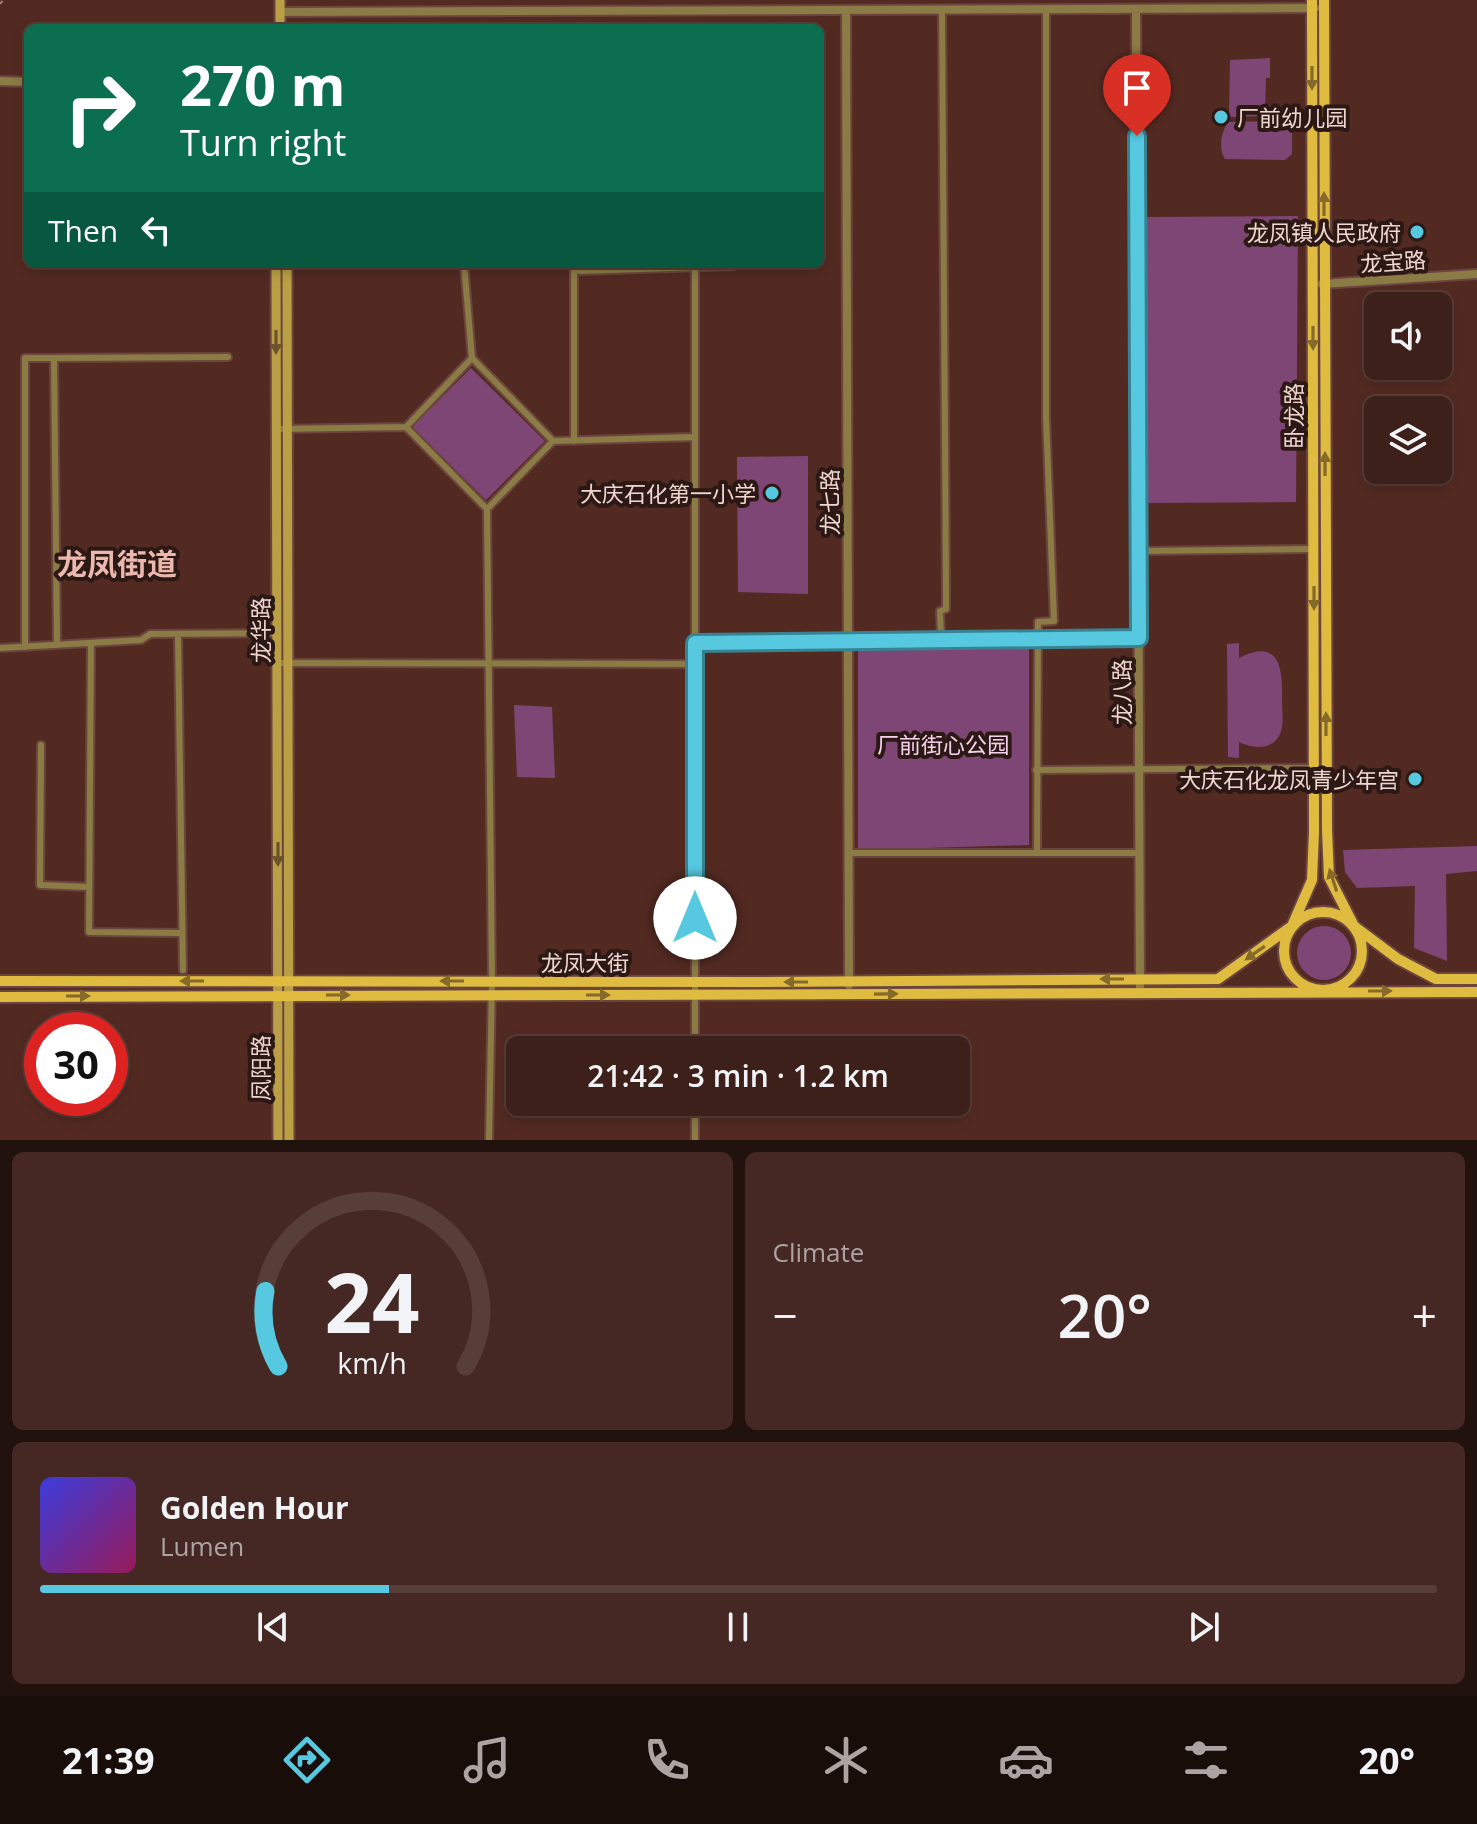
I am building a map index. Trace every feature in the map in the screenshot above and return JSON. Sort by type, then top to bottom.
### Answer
[{"type":"main road","points":[[280,0],[280,24]]},
{"type":"main road","name":"卧龙路","points":[[1312,4],[1312,285],[1329,877],[1354,926]]},
{"type":"main road","name":"卧龙路","points":[[1292,926],[1312,880],[1314,832],[1324,284],[1324,4]]},
{"type":"main road","name":"龙华路","points":[[276,268],[282,429],[278,633],[283,664]]},
{"type":"main road","points":[[287,268],[282,429],[283,996],[289,1140]]},
{"type":"main road","points":[[1354,926],[1363,946],[1359,968],[1344,985],[1323,991],[1311,989],[1291,974],[1283,950],[1292,926],[1311,913],[1323,911],[1334,913],[1354,926],[1398,959],[1436,979],[1477,979]]},
{"type":"main road","name":"龙凤大街","points":[[0,981],[1218,979],[1292,926]]},
{"type":"main road","name":"龙凤大街","points":[[0,997],[1477,992]]},
{"type":"main road","name":"凤阳路","points":[[278,1140],[283,996]]},
{"type":"street","points":[[280,12],[846,10],[912,5],[942,10],[1136,9],[1324,4]]},
{"type":"street","points":[[1037,853],[1038,622],[1054,621],[1046,417],[1046,9]]},
{"type":"street","name":"龙八路","points":[[1136,9],[1140,991]]},
{"type":"street","name":"龙七路","points":[[846,10],[849,994]]},
{"type":"street","points":[[941,639],[940,611],[946,609],[942,10]]},
{"type":"street","points":[[0,81],[24,82]]},
{"type":"street","points":[[464,268],[472,358],[553,441],[695,437]]},
{"type":"street","points":[[570,268],[574,441]]},
{"type":"street","points":[[574,268],[579,271],[666,268]]},
{"type":"street","points":[[695,268],[695,1036]]},
{"type":"street","name":"龙宝路","points":[[1312,285],[1477,274]]},
{"type":"street","points":[[25,647],[25,358],[228,357]]},
{"type":"street","points":[[54,358],[57,645]]},
{"type":"street","points":[[282,429],[406,427],[472,358]]},
{"type":"street","points":[[406,427],[487,509],[492,981],[489,1140]]},
{"type":"street","points":[[487,509],[553,441]]},
{"type":"street","points":[[1139,551],[1320,549]]},
{"type":"street","points":[[0,648],[141,640],[150,634],[278,633]]},
{"type":"street","points":[[178,634],[183,970]]},
{"type":"street","points":[[695,643],[1139,638]]},
{"type":"street","points":[[91,643],[89,932],[182,933]]},
{"type":"street","points":[[283,664],[695,664]]},
{"type":"street","points":[[41,745],[40,885],[89,887]]},
{"type":"street","points":[[1036,770],[1315,768]]},
{"type":"street","points":[[848,853],[1140,853]]},
{"type":"street","points":[[695,1116],[695,1140]]},
{"type":"green space","points":[[1270,58],[1265,116],[1229,117],[1230,60]]},
{"type":"green space","points":[[1228,122],[1292,123],[1292,154],[1285,160],[1225,159],[1221,140]]},
{"type":"green space","points":[[1298,216],[1296,502],[1144,503],[1146,217]]},
{"type":"green space","points":[[471,368],[545,441],[486,500],[412,427]]},
{"type":"green space","points":[[808,456],[808,594],[738,592],[737,457]]},
{"type":"green space","name":"厂前街心公园","points":[[1029,642],[1029,845],[858,850],[858,643]]},
{"type":"green space","points":[[1239,643],[1239,658],[1263,651],[1276,659],[1281,677],[1283,720],[1278,738],[1269,745],[1257,747],[1239,742],[1239,758],[1228,757],[1227,644]]},
{"type":"green space","points":[[514,705],[552,707],[555,778],[517,777]]},
{"type":"green space","points":[[1477,846],[1477,871],[1446,874],[1447,961],[1414,948],[1415,886],[1357,888],[1345,872],[1343,850]]},
{"type":"green space","points":[[1324,926],[1343,934],[1351,953],[1343,972],[1324,980],[1305,972],[1297,953],[1305,934]]},
{"type":"railway","points":[[0,4],[3,0]]},
{"type":"place","name":"厂前幼儿园","points":[[1221,117]]},
{"type":"place","name":"龙凤镇人民政府","points":[[1417,232]]},
{"type":"place","name":"大庆石化第一小学","points":[[772,493]]},
{"type":"place","name":"大庆石化龙凤青少年宫","points":[[1415,779]]},
{"type":"district","name":"龙凤街道","points":[[117,563]]},
{"type":"route","points":[[695,918],[695,643],[1139,638],[1137,136]]}]
